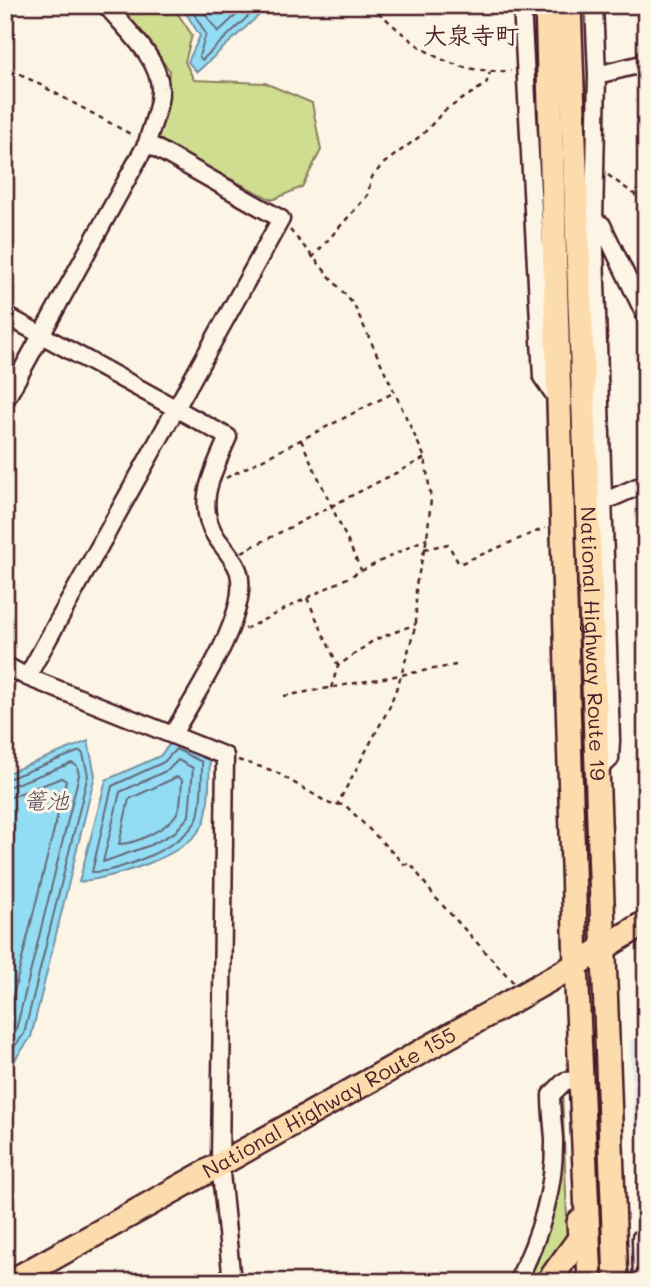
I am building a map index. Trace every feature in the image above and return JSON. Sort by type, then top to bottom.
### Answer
[{"type":"highway","name":"National Highway Route 19","points":[[559,13],[558,400],[576,965],[590,1282]]},
{"type":"highway","name":"National Highway Route 19","points":[[559,13],[623,1281]]},
{"type":"highway","name":"National Highway Route 155","points":[[10,1282],[576,965],[604,945],[646,922]]},
{"type":"highway","points":[[548,1282],[580,1238],[576,1109],[581,1089]]},
{"type":"street","points":[[5,401],[147,143],[161,89],[153,64],[106,5]]},
{"type":"street","points":[[558,400],[542,377],[522,13],[594,12],[597,75],[594,221],[611,740],[610,758],[598,770]]},
{"type":"street","points":[[597,75],[646,63]]},
{"type":"street","points":[[27,677],[281,219],[147,143]]},
{"type":"street","points":[[594,221],[602,225],[646,317]]},
{"type":"street","points":[[5,315],[228,437],[207,487],[205,510],[209,526],[239,573],[237,608],[227,638],[173,734]]},
{"type":"street","points":[[603,502],[646,483]]},
{"type":"street","points":[[5,665],[27,677],[225,755],[219,1163],[232,1282]]},
{"type":"street","points":[[517,1282],[534,1248],[549,1189],[554,1140],[551,1096],[565,1081],[581,1089]]},
{"type":"street","points":[[642,1282],[641,1238],[646,1234]]},
{"type":"path","points":[[371,5],[418,48],[448,64],[490,72],[525,71]]},
{"type":"path","points":[[11,69],[147,143]]},
{"type":"path","points":[[312,258],[367,196],[372,177],[383,164],[423,134],[444,111],[486,84],[490,72]]},
{"type":"path","points":[[595,172],[611,175],[646,203]]},
{"type":"path","points":[[281,219],[354,305],[425,458],[431,499],[427,538],[416,585],[415,624],[401,676],[389,708],[337,805]]},
{"type":"path","points":[[207,487],[395,392]]},
{"type":"path","points":[[301,440],[361,570]]},
{"type":"path","points":[[230,558],[425,458]]},
{"type":"path","points":[[424,550],[448,544],[459,564],[546,528]]},
{"type":"path","points":[[227,638],[427,538]]},
{"type":"path","points":[[307,598],[338,667]]},
{"type":"path","points":[[331,688],[338,667],[374,640],[415,624]]},
{"type":"path","points":[[284,696],[456,665]]},
{"type":"path","points":[[225,755],[274,771],[337,805],[345,806],[404,864],[411,864],[442,906],[503,973],[525,992]]},
{"type":"shaded area","points":[[646,1035],[646,1138],[634,1125],[630,1040]]},
{"type":"shaded area","points":[[646,1165],[646,1229],[638,1234],[637,1172]]},
{"type":"green space","points":[[118,5],[172,5],[192,35],[185,62],[194,80],[265,83],[312,103],[321,150],[302,187],[272,200],[150,138],[170,71]]},
{"type":"green space","points":[[562,1089],[568,1245],[537,1282],[522,1282],[538,1250],[555,1106]]},
{"type":"water","points":[[181,5],[270,5],[197,72],[188,62],[200,36]]},
{"type":"water","points":[[173,740],[210,757],[209,791],[204,822],[196,834],[167,855],[130,870],[79,882],[106,780],[160,756]]},
{"type":"water","name":"篭池","points":[[88,741],[95,775],[31,1037],[11,1065],[5,1066],[5,774]]},
{"type":"district","name":"大泉寺町","points":[[471,36]]}]
